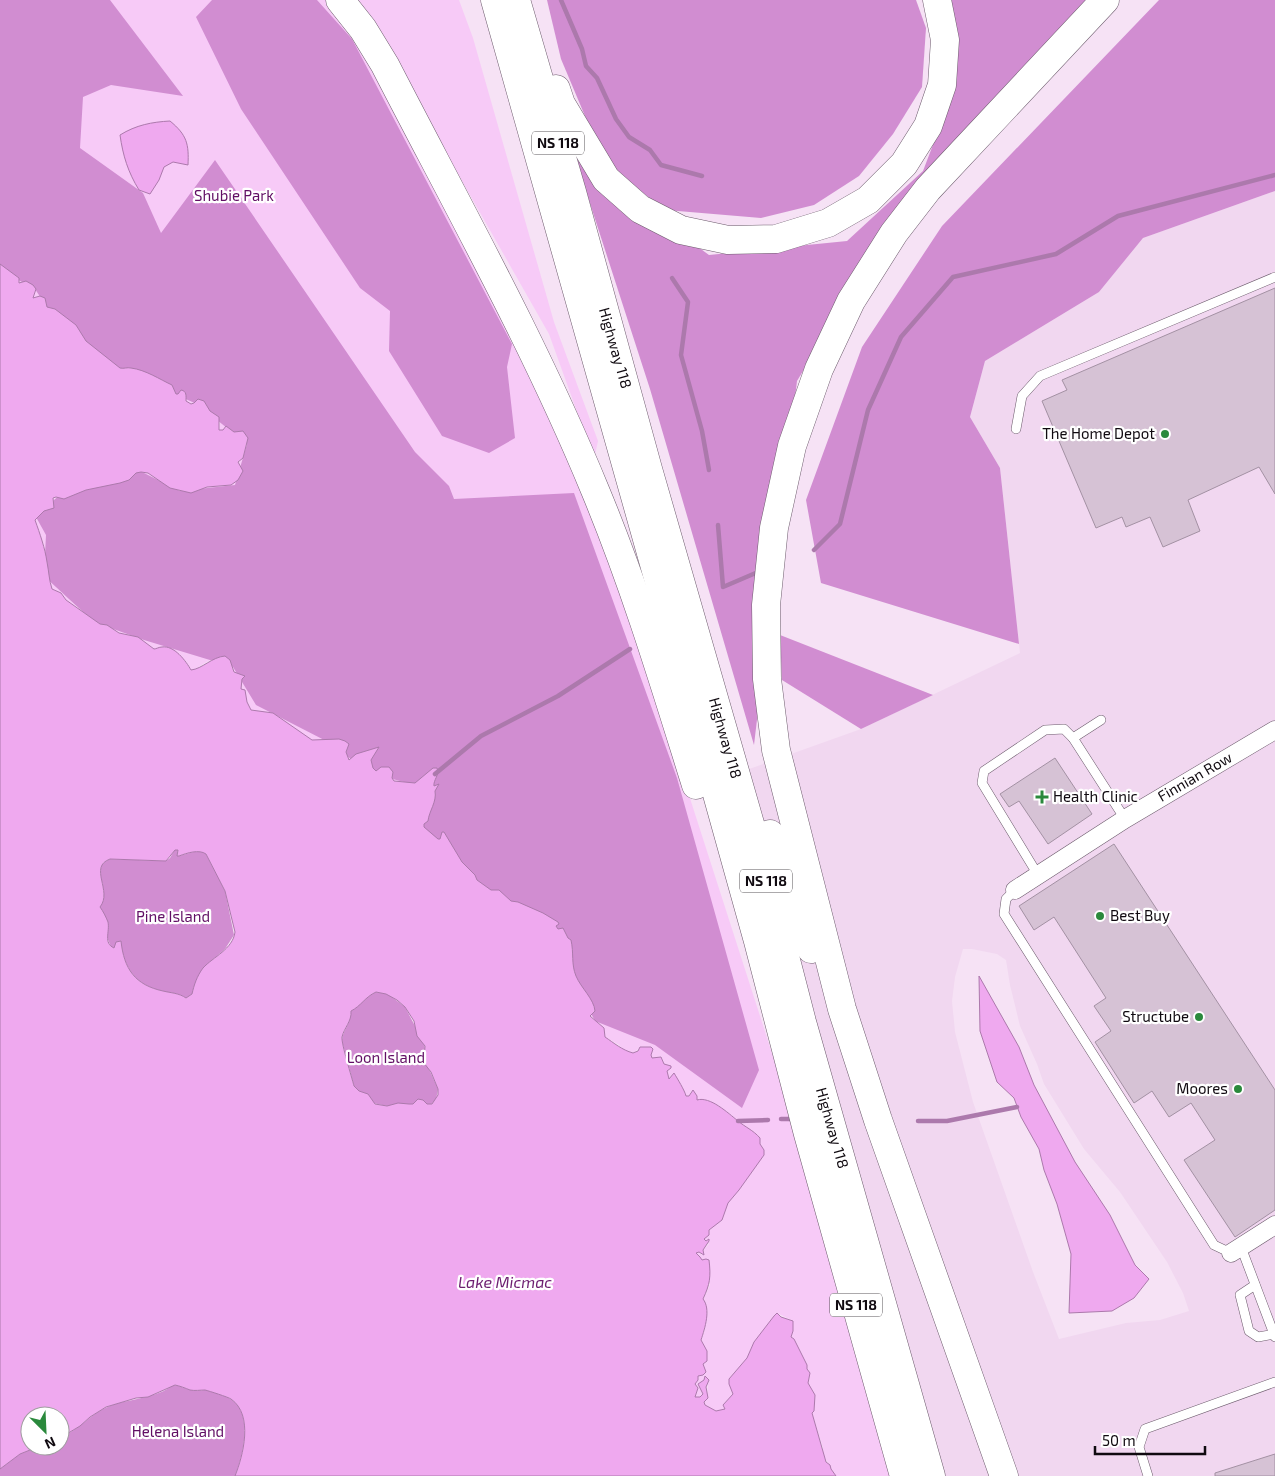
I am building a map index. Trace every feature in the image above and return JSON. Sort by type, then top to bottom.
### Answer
[{"type":"highway","points":[[340,0],[363,29],[385,65],[537,360],[595,490],[650,638],[771,1031],[808,1134]]},
{"type":"highway","points":[[476,0],[514,121],[552,199]]},
{"type":"highway","name":"Highway 118","points":[[496,0],[693,702],[808,1134],[904,1476]]},
{"type":"highway","name":"Highway 118","points":[[516,0],[757,848],[805,1032],[931,1476]]},
{"type":"highway","points":[[527,0],[561,104],[606,179],[640,209],[681,230],[728,240],[776,239],[828,223],[868,200],[904,164],[928,126],[942,85],[945,40],[937,0]]},
{"type":"highway","points":[[1004,1476],[878,1120],[842,1009],[776,750],[767,679],[766,614],[774,528],[792,446],[819,369],[852,301],[894,233],[928,189],[1105,0]]},
{"type":"highway","points":[[598,286],[634,377],[657,466],[702,619],[767,824],[833,1013],[878,1120]]},
{"type":"street","name":"Finnian Row","points":[[1015,890],[1125,819],[1275,730]]},
{"type":"street","points":[[1236,1250],[1275,1225]]},
{"type":"lane","points":[[1016,429],[1022,396],[1040,376],[1275,277]]},
{"type":"lane","points":[[1073,738],[1100,720]]},
{"type":"lane","points":[[1038,875],[982,783],[984,771],[1045,730],[1064,729],[1073,738],[1125,819]]},
{"type":"lane","points":[[1015,890],[1006,899],[1004,914],[1214,1245],[1236,1250],[1255,1285],[1275,1335],[1258,1337],[1249,1331],[1240,1295],[1255,1285]]},
{"type":"lane","points":[[1148,1476],[1139,1447],[1146,1429],[1275,1382]]},
{"type":"shaded area","points":[[1275,191],[1275,1476],[913,1476],[721,779],[861,729],[1020,653],[1000,468],[970,417],[985,361],[1099,292],[1143,238]],"holes":[[[963,949],[997,954],[1006,960],[1020,1026],[1044,1084],[1084,1149],[1120,1192],[1167,1262],[1183,1293],[1189,1311],[1160,1320],[1126,1323],[1059,1339],[1033,1272],[973,1102],[955,1032],[952,1001],[955,977]]]},
{"type":"green space","name":"Shubie Park","points":[[0,0],[339,0],[567,416],[907,1476],[836,1476],[823,1454],[823,1448],[812,1413],[814,1411],[815,1395],[808,1383],[809,1377],[805,1361],[791,1337],[793,1321],[777,1313],[754,1342],[747,1358],[729,1379],[733,1394],[723,1405],[725,1409],[716,1411],[705,1405],[709,1380],[705,1377],[700,1388],[703,1394],[696,1399],[695,1397],[698,1388],[695,1384],[707,1351],[701,1340],[705,1330],[703,1300],[710,1285],[703,1261],[696,1253],[699,1252],[702,1255],[703,1250],[709,1244],[704,1239],[709,1230],[722,1220],[728,1203],[764,1155],[760,1138],[719,1106],[703,1100],[696,1100],[691,1091],[686,1097],[674,1073],[669,1079],[662,1058],[652,1058],[646,1048],[641,1047],[633,1053],[624,1051],[619,1045],[605,1037],[604,1028],[590,1015],[592,1013],[404,782],[394,781],[392,778],[349,760],[346,752],[331,740],[312,740],[270,712],[251,710],[241,689],[243,674],[234,672],[232,663],[215,659],[191,670],[185,660],[154,649],[138,637],[119,633],[66,600],[61,593],[52,590],[44,545],[35,520],[54,506],[53,499],[113,484],[141,472],[148,473],[163,484],[191,493],[207,487],[231,485],[248,442],[223,430],[219,430],[220,420],[198,399],[194,403],[188,403],[40,296],[32,298],[0,264]]},
{"type":"green space","name":"Shubie Park","points":[[0,0],[110,0],[183,96],[111,85],[83,97],[80,148],[143,193],[161,233],[215,160],[415,452],[449,486],[454,499],[574,493],[677,778],[759,1070],[742,1108],[655,1045],[595,1021],[549,934],[430,878],[411,784],[367,772],[332,744],[256,705],[233,667],[144,640],[94,622],[44,576],[46,535],[36,517],[69,486],[87,490],[138,470],[180,491],[235,485],[247,444],[197,404],[113,367],[56,321],[35,289],[0,270]]},
{"type":"green space","points":[[212,0],[317,0],[352,39],[512,344],[507,367],[515,438],[489,453],[442,436],[389,351],[390,311],[360,288],[241,109],[196,17]]},
{"type":"green space","points":[[359,0],[459,0],[473,38],[554,322],[598,441],[594,459],[549,334]]},
{"type":"green space","points":[[547,0],[916,0],[926,28],[922,87],[893,134],[859,176],[814,205],[761,218],[666,210],[620,176],[593,135],[561,59]]},
{"type":"green space","points":[[944,0],[1092,0],[898,213],[797,381],[754,745],[650,389],[575,157],[709,255],[847,241],[923,171],[939,129]]},
{"type":"green space","points":[[1159,0],[1275,0],[1275,191],[1143,238],[1099,292],[985,361],[970,417],[1000,468],[1019,644],[821,583],[806,500],[862,347],[942,226]]},
{"type":"green space","points":[[780,635],[933,695],[861,729],[782,680]]},
{"type":"green space","name":"Pine Island","points":[[175,849],[178,850],[177,856],[193,852],[204,852],[206,854],[225,891],[234,935],[225,949],[203,968],[192,994],[186,998],[145,985],[138,980],[128,968],[120,941],[114,948],[111,947],[107,937],[108,925],[100,907],[104,894],[101,868],[104,863],[110,859],[166,861]]},
{"type":"green space","name":"Loon Island","points":[[376,992],[388,994],[405,1007],[424,1043],[424,1058],[438,1089],[436,1100],[430,1105],[387,1106],[373,1103],[369,1097],[354,1086],[342,1037],[350,1019],[351,1011]]},
{"type":"green space","name":"Helena Island","points":[[173,1385],[191,1390],[207,1390],[232,1400],[238,1407],[242,1415],[244,1436],[241,1458],[235,1476],[0,1476],[0,1469],[20,1454],[20,1456],[70,1456],[70,1433],[91,1417],[110,1406],[143,1398]]},
{"type":"water","points":[[170,121],[186,140],[188,165],[173,162],[164,167],[159,180],[150,194],[139,190],[135,183],[127,164],[120,135],[144,125]]},
{"type":"water","name":"Lake Micmac","points":[[0,264],[19,278],[19,283],[26,281],[33,285],[36,289],[33,298],[40,296],[45,298],[47,307],[55,309],[76,325],[86,341],[120,368],[137,369],[147,373],[172,385],[176,394],[181,390],[184,391],[186,401],[191,404],[198,399],[204,401],[210,411],[219,417],[219,430],[223,430],[226,426],[234,432],[243,431],[248,438],[243,458],[238,462],[243,471],[238,480],[231,485],[207,487],[191,493],[170,488],[148,473],[141,472],[136,473],[129,480],[120,483],[86,490],[64,499],[53,498],[54,508],[44,511],[35,520],[45,552],[52,589],[61,593],[66,600],[100,624],[107,625],[119,633],[138,637],[154,649],[162,647],[171,648],[183,658],[191,670],[199,668],[216,658],[225,656],[230,660],[234,672],[245,676],[242,679],[241,689],[245,690],[247,702],[251,710],[273,713],[312,740],[339,739],[345,741],[349,744],[346,752],[349,760],[356,754],[379,747],[371,760],[373,768],[376,771],[381,767],[389,767],[393,772],[392,778],[394,781],[415,783],[433,768],[437,768],[438,773],[434,786],[439,784],[435,791],[435,799],[428,821],[424,824],[424,827],[438,839],[440,839],[442,832],[444,832],[462,862],[475,875],[477,880],[491,890],[499,890],[511,901],[518,902],[543,913],[558,922],[559,924],[556,926],[558,929],[563,928],[571,940],[576,976],[594,1007],[595,1011],[590,1016],[604,1028],[605,1037],[633,1053],[638,1051],[640,1047],[651,1047],[653,1049],[652,1058],[661,1057],[664,1064],[671,1066],[667,1071],[669,1079],[674,1073],[686,1096],[689,1096],[693,1090],[697,1100],[707,1100],[719,1106],[760,1138],[764,1155],[728,1203],[722,1220],[709,1230],[709,1235],[704,1239],[706,1241],[709,1239],[709,1241],[703,1250],[704,1255],[699,1252],[696,1253],[702,1260],[709,1260],[710,1271],[709,1285],[703,1299],[707,1313],[701,1340],[707,1351],[707,1361],[703,1364],[706,1372],[698,1376],[695,1384],[698,1388],[695,1397],[700,1397],[703,1394],[698,1384],[704,1380],[705,1376],[709,1380],[706,1387],[708,1398],[704,1402],[705,1405],[716,1411],[725,1409],[723,1405],[733,1394],[729,1379],[747,1358],[754,1342],[774,1316],[777,1313],[781,1317],[793,1321],[791,1337],[794,1339],[807,1365],[810,1373],[808,1383],[815,1395],[814,1411],[812,1413],[826,1462],[830,1465],[836,1476],[235,1476],[245,1436],[242,1415],[238,1406],[231,1399],[218,1394],[205,1390],[190,1390],[175,1385],[148,1397],[136,1398],[106,1407],[70,1432],[70,1406],[20,1406],[20,1454],[0,1469]],"holes":[[[175,850],[178,850],[177,856],[196,852],[206,854],[225,891],[235,932],[227,948],[203,968],[192,994],[186,998],[178,994],[153,988],[138,980],[128,968],[121,941],[116,942],[114,948],[109,943],[108,922],[100,907],[104,894],[101,873],[104,863],[110,859],[166,861]],[[376,992],[386,994],[405,1007],[414,1021],[417,1036],[425,1046],[424,1063],[431,1072],[438,1089],[438,1095],[432,1104],[427,1104],[423,1100],[418,1099],[413,1104],[398,1103],[387,1106],[375,1104],[368,1094],[359,1091],[354,1086],[342,1040],[343,1034],[351,1011]]]},
{"type":"water","points":[[979,976],[1019,1047],[1034,1085],[1075,1162],[1110,1215],[1135,1265],[1149,1279],[1134,1298],[1112,1311],[1069,1313],[1071,1254],[1039,1149],[1021,1117],[1014,1098],[997,1082],[980,1031]]},
{"type":"building","name":"The Home Depot","points":[[1275,288],[1275,494],[1259,467],[1188,500],[1200,531],[1163,547],[1150,517],[1126,527],[1122,517],[1096,528],[1042,401],[1067,390],[1062,380]]},
{"type":"building","name":"Health Clinic","points":[[1055,758],[1092,814],[1048,844],[1019,801],[1009,807],[1000,794]]},
{"type":"building","points":[[1114,844],[1275,1090],[1275,1210],[1235,1237],[1184,1160],[1215,1140],[1191,1103],[1169,1117],[1152,1091],[1134,1103],[1095,1042],[1111,1031],[1094,1006],[1106,998],[1054,917],[1034,930],[1019,906]]},
{"type":"building","points":[[1275,1454],[1275,1476],[1215,1476],[1215,1473]]},
{"type":"waterway","points":[[561,0],[582,49],[586,66],[597,78],[616,119],[629,137],[650,150],[661,165],[702,176]]},
{"type":"waterway","points":[[814,550],[840,524],[868,410],[901,337],[953,277],[1056,254],[1118,216],[1275,175]]},
{"type":"waterway","points":[[672,278],[688,302],[681,355],[702,431],[709,470]]},
{"type":"waterway","points":[[718,525],[723,587],[758,572]]},
{"type":"waterway","points":[[435,774],[481,736],[558,696],[630,649]]},
{"type":"waterway","points":[[918,1121],[947,1121],[1017,1107]]},
{"type":"waterway","points":[[781,1119],[793,1119]]},
{"type":"waterway","points":[[738,1121],[768,1120]]},
{"type":"place","name":"The Home Depot","points":[[1165,434]]},
{"type":"place","name":"Health Clinic","points":[[1042,797]]},
{"type":"place","name":"Best Buy","points":[[1100,916]]},
{"type":"place","name":"Structube","points":[[1199,1017]]},
{"type":"place","name":"Moores","points":[[1238,1089]]}]
